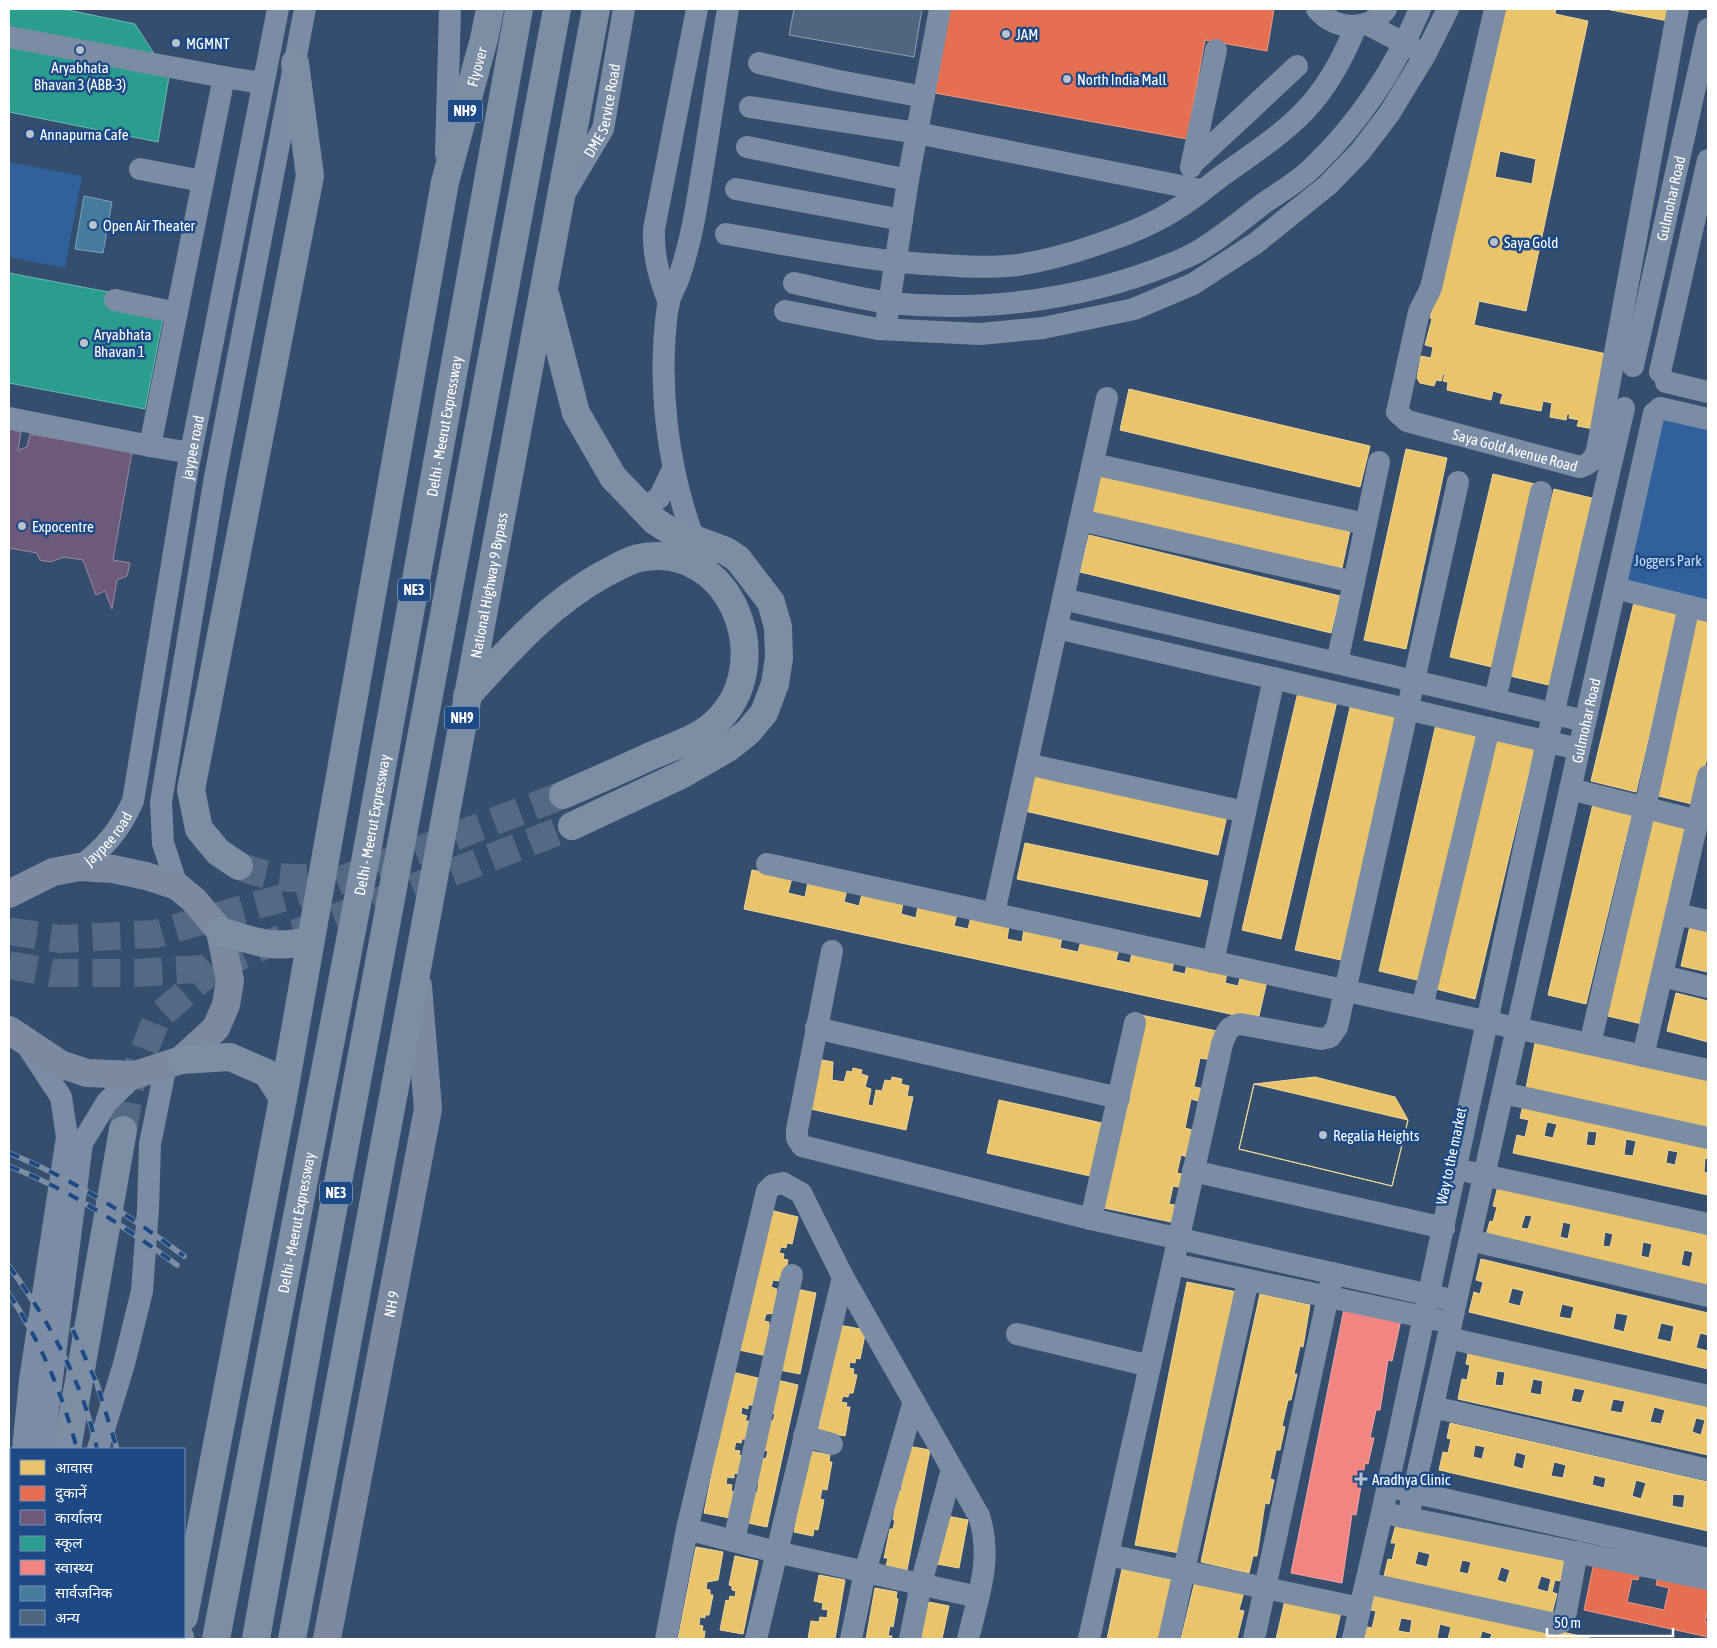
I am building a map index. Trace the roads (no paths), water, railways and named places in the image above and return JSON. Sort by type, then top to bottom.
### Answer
[{"type":"highway","name":"Flyover","points":[[185,1612],[283,1098],[445,182],[484,40],[490,9]]},
{"type":"highway","name":"Delhi - Meerut Expressway","points":[[217,1635],[366,852],[519,9]]},
{"type":"highway","name":"NE3","points":[[256,1639],[317,1296],[557,9]]},
{"type":"highway","name":"NH9","points":[[560,202],[596,9]]},
{"type":"highway","points":[[239,866],[218,852],[199,829],[191,790],[310,176],[295,63]]},
{"type":"highway","name":"National Highway 9 Bypass","points":[[416,967],[560,202]]},
{"type":"highway","points":[[544,288],[576,413],[613,477],[655,521],[669,530],[726,551],[738,558],[771,602],[778,626],[779,658],[775,684],[764,712],[748,732],[728,748],[683,774],[572,826]]},
{"type":"highway","points":[[466,696],[517,640],[567,597],[624,563],[653,556],[670,558],[699,568],[721,587],[734,606],[743,631],[744,657],[742,679],[735,698],[714,724],[691,739],[563,795]]},
{"type":"highway","points":[[220,931],[264,944],[280,946],[310,941]]},
{"type":"highway","name":"NH9","points":[[292,1639],[389,1124],[416,967]]},
{"type":"highway","points":[[174,1063],[230,1057],[267,1073],[283,1098]]},
{"type":"highway","points":[[67,1448],[123,1130]]},
{"type":"main road","points":[[9,894],[53,872],[79,867],[138,874],[177,886],[194,900],[220,931],[230,981],[226,1004],[216,1028],[174,1063],[135,1074],[87,1073],[60,1064],[17,1037]]},
{"type":"main road","name":"NH 9","points":[[327,1639],[428,1109],[416,967]]},
{"type":"street","name":"jaypee road","points":[[79,867],[112,839],[124,821],[133,801],[189,463],[278,9]]},
{"type":"street","points":[[177,886],[168,863],[164,843],[161,802],[215,477],[306,9]]},
{"type":"street","points":[[445,182],[450,9]]},
{"type":"street","name":"DME Service Road","points":[[560,202],[603,129],[624,9]]},
{"type":"street","points":[[668,303],[657,272],[654,251],[654,229],[697,9]]},
{"type":"street","points":[[694,540],[682,507],[673,469],[666,396],[665,352],[668,303],[679,278],[692,227],[728,9]]},
{"type":"street","points":[[878,329],[885,324],[890,302],[908,180],[940,9]]},
{"type":"street","points":[[1317,9],[1335,23],[1361,25],[1425,55]]},
{"type":"street","points":[[726,234],[895,263],[983,266],[1016,265],[1055,258],[1132,232],[1178,208],[1194,189],[1282,133],[1301,117],[1321,93],[1361,25],[1376,19],[1386,9]]},
{"type":"street","points":[[794,283],[890,302],[966,305],[1006,304],[1066,295],[1125,279],[1188,257],[1312,168],[1366,109],[1405,44],[1420,9]]},
{"type":"street","points":[[785,311],[878,329],[980,334],[1043,328],[1134,309],[1193,284],[1256,243],[1328,185],[1360,152],[1390,114],[1425,55],[1448,9]]},
{"type":"street","name":"Saya Gold Avenue Road","points":[[1495,9],[1431,288],[1419,312],[1397,412],[1407,421],[1580,467],[1588,465],[1594,459],[1597,451],[1678,9]]},
{"type":"street","name":"Gulmohar Road","points":[[1633,366],[1704,68],[1708,28]]},
{"type":"street","points":[[9,36],[262,83]]},
{"type":"street","points":[[1194,189],[1192,164],[1216,50]]},
{"type":"street","points":[[759,63],[834,80],[924,97]]},
{"type":"street","points":[[1192,164],[1297,66]]},
{"type":"street","points":[[150,446],[224,77]]},
{"type":"street","points":[[750,107],[917,133],[1194,189]]},
{"type":"street","points":[[746,147],[908,180]]},
{"type":"street","name":"Gulmohar Road","points":[[1663,377],[1701,228],[1708,160]]},
{"type":"street","points":[[140,169],[202,182]]},
{"type":"street","points":[[736,189],[902,220]]},
{"type":"street","points":[[1217,237],[1229,260]]},
{"type":"street","points":[[115,300],[177,313]]},
{"type":"street","points":[[1708,392],[1663,377],[1643,364],[1633,366],[1620,377],[1616,386],[1617,396],[1624,408],[1638,416],[1657,410],[1708,419]]},
{"type":"street","points":[[1657,410],[1666,397],[1663,377]]},
{"type":"street","points":[[994,913],[1107,398]]},
{"type":"street","points":[[1193,1171],[1440,1227],[1456,1170],[1484,1021],[1624,408]]},
{"type":"street","name":"Gulmohar Road","points":[[1408,1517],[1585,721],[1657,410]]},
{"type":"street","points":[[9,418],[150,446],[215,477]]},
{"type":"street","points":[[1337,663],[1379,462]]},
{"type":"street","points":[[1093,464],[1366,524]]},
{"type":"street","points":[[641,508],[659,498],[673,469]]},
{"type":"street","points":[[1089,1639],[1193,1171],[1227,1031],[1233,1025],[1240,1024],[1321,1039],[1330,1037],[1337,1027],[1347,991],[1458,482]]},
{"type":"street","points":[[1494,700],[1541,492]]},
{"type":"street","points":[[1080,520],[1354,582]]},
{"type":"street","points":[[1590,1044],[1645,808],[1698,609],[1615,588]]},
{"type":"street","points":[[1063,599],[1585,721]]},
{"type":"street","points":[[1057,628],[1579,749]]},
{"type":"street","points":[[1213,962],[1274,678]]},
{"type":"street","points":[[1422,1007],[1489,728]]},
{"type":"street","points":[[1027,764],[1245,812]]},
{"type":"street","points":[[1643,1056],[1708,776]]},
{"type":"street","points":[[1570,790],[1698,821]]},
{"type":"street","points":[[767,864],[1708,1070]]},
{"type":"street","points":[[1676,914],[1708,922]]},
{"type":"street","points":[[832,951],[797,1130],[797,1138],[802,1146],[1092,1219],[1456,1300]]},
{"type":"street","points":[[1662,976],[1708,987]]},
{"type":"street","name":"Way to the market","points":[[1353,1639],[1424,1317],[1424,1293],[1440,1227],[1444,1190],[1466,1089],[1484,1021]]},
{"type":"street","points":[[1092,1219],[1135,1023]]},
{"type":"street","points":[[816,1028],[1119,1098]]},
{"type":"street","points":[[17,1037],[61,1096],[67,1138],[30,1380],[23,1448]]},
{"type":"street","points":[[98,1448],[124,1364],[142,1291],[148,1209],[150,1144],[174,1063]]},
{"type":"street","points":[[43,1448],[82,1144],[107,1102],[135,1074]]},
{"type":"street","points":[[1502,1093],[1708,1138]]},
{"type":"street","points":[[1456,1170],[1484,1174],[1708,1224]]},
{"type":"street","points":[[666,1639],[687,1529],[767,1191],[773,1185],[783,1183],[801,1193],[843,1276],[979,1516],[984,1531],[986,1551],[968,1639]]},
{"type":"street","points":[[1470,1240],[1708,1296]]},
{"type":"street","points":[[1172,1264],[1424,1317],[1450,1331],[1708,1396]]},
{"type":"street","points":[[1254,1639],[1333,1273]]},
{"type":"street","points":[[734,1541],[792,1274]]},
{"type":"street","points":[[756,1639],[843,1276]]},
{"type":"street","points":[[1169,1639],[1248,1280]]},
{"type":"street","points":[[1017,1334],[1150,1366]]},
{"type":"street","points":[[851,1639],[865,1572],[914,1401]]},
{"type":"street","points":[[1433,1407],[1708,1470]]},
{"type":"street","points":[[804,1436],[832,1444]]},
{"type":"street","points":[[910,1639],[921,1584],[952,1469]]},
{"type":"street","points":[[1388,1486],[1708,1559]]},
{"type":"street","points":[[1382,1513],[1708,1579]]},
{"type":"street","points":[[687,1529],[776,1552],[978,1597]]},
{"type":"street","points":[[1366,1583],[1555,1624],[1561,1622],[1566,1612],[1577,1552]]},
{"type":"street","points":[[1108,1555],[1360,1608]]},
{"type":"tunnel","points":[[9,931],[60,939],[155,934],[328,885],[563,795]]},
{"type":"tunnel","points":[[9,965],[54,973],[135,973],[214,968],[270,943],[572,826]]},
{"type":"tunnel","points":[[239,866],[279,877],[320,877]]},
{"type":"tunnel","points":[[123,1130],[131,1084],[157,1018],[214,968]]},
{"type":"railway","points":[[9,1153],[78,1186],[142,1226],[184,1256]]},
{"type":"railway","points":[[9,1166],[54,1186],[96,1210],[137,1236],[177,1265]]},
{"type":"railway","points":[[9,1266],[38,1308],[63,1353],[83,1400],[97,1448]]},
{"type":"railway","points":[[9,1294],[41,1349],[65,1408],[77,1448]]},
{"type":"railway","points":[[73,1330],[97,1384],[117,1448]]},
{"type":"place","name":"JAM","points":[[1006,34]]},
{"type":"place","name":"MGMNT","points":[[176,43]]},
{"type":"place","name":"Aryabhata Bhavan 3 (ABB-3)","points":[[80,50]]},
{"type":"place","name":"North India Mall","points":[[1067,79]]},
{"type":"place","name":"Annapurna Cafe","points":[[30,134]]},
{"type":"place","name":"Open Air Theater","points":[[93,225]]},
{"type":"place","name":"Saya Gold","points":[[1494,242]]},
{"type":"place","name":"Aryabhata Bhavan 1","points":[[84,343]]},
{"type":"place","name":"Expocentre","points":[[22,526]]},
{"type":"place","name":"Regalia Heights","points":[[1323,1135]]},
{"type":"place","name":"Aradhya Clinic","points":[[1361,1479]]},
{"type":"park label","name":"Joggers Park","points":[[1668,560]]}]
